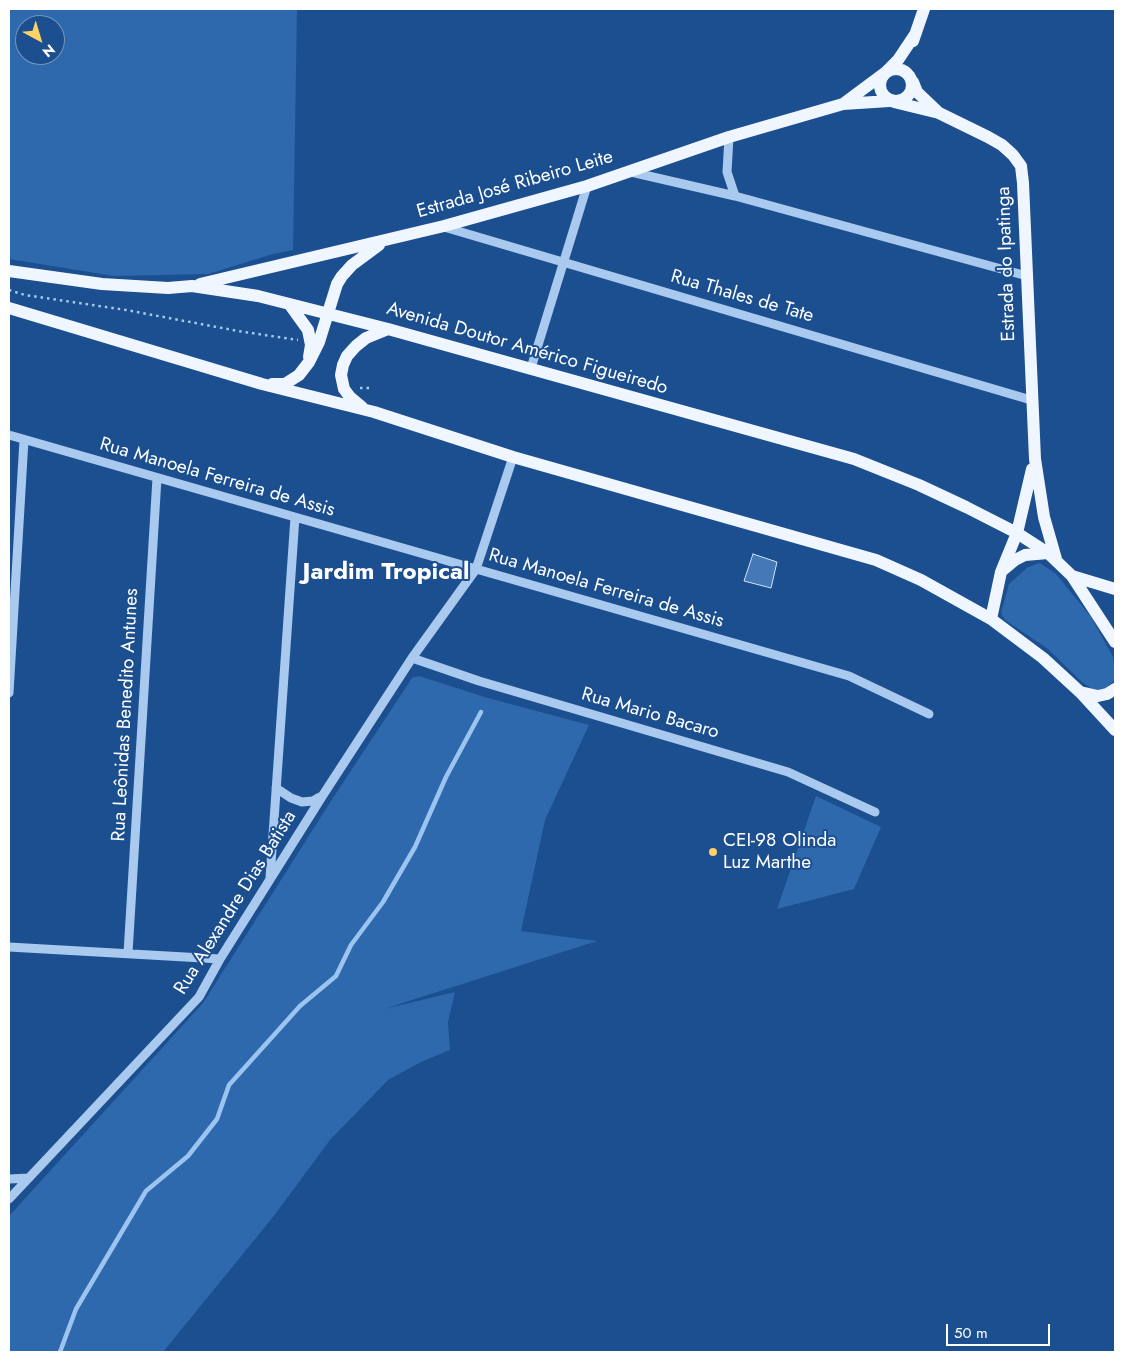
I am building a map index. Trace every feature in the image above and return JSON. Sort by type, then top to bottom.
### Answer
[{"type":"main road","name":"Estrada José Ribeiro Leite","points":[[910,77],[907,64],[924,9]]},
{"type":"main road","name":"Estrada José Ribeiro Leite","points":[[843,104],[886,72],[898,60],[916,33]]},
{"type":"main road","points":[[898,69],[910,77],[913,87],[905,100],[892,101],[885,98],[880,82],[886,72],[898,69]]},
{"type":"main road","name":"Estrada do Ipatinga","points":[[910,77],[917,92],[939,113]]},
{"type":"main road","name":"Estrada José Ribeiro Leite","points":[[192,286],[444,226],[587,186],[729,138],[843,104],[892,101]]},
{"type":"main road","name":"Estrada do Ipatinga","points":[[892,101],[939,113],[1002,145],[1021,166],[1035,460],[1052,556]]},
{"type":"main road","points":[[262,384],[285,384],[299,375],[309,362],[319,342],[326,314],[337,284],[342,276],[352,265],[383,242]]},
{"type":"main road","name":"Avenida Doutor Américo Figueiredo","points":[[9,270],[120,285],[168,288],[192,286],[258,296],[531,368],[854,459],[919,485],[1017,533],[1052,556],[1072,576],[1115,642]]},
{"type":"main road","points":[[290,304],[308,330],[311,345],[309,362]]},
{"type":"main road","points":[[9,308],[262,384],[374,412]]},
{"type":"main road","points":[[388,329],[366,338],[347,356],[343,365],[341,375],[344,389],[359,406],[513,457],[876,560],[921,580],[991,619],[1043,658],[1080,692],[1115,730]]},
{"type":"main road","name":"Estrada do Ipatinga","points":[[1017,533],[1035,460]]},
{"type":"main road","points":[[991,619],[1001,572],[1017,533]]},
{"type":"main road","points":[[1001,572],[1015,560],[1025,555],[1052,556]]},
{"type":"main road","name":"Avenida Doutor Américo Figueiredo","points":[[1072,576],[1115,589]]},
{"type":"main road","points":[[1080,692],[1098,696],[1107,694],[1115,689]]},
{"type":"street","points":[[729,138],[727,172],[735,196]]},
{"type":"street","points":[[628,171],[735,196],[1027,276]]},
{"type":"street","points":[[531,368],[587,186]]},
{"type":"street","name":"Rua Thales de Tate","points":[[444,226],[1031,400]]},
{"type":"street","name":"Rua Manoela Ferreira de Assis","points":[[9,435],[850,676],[929,714]]},
{"type":"street","points":[[9,692],[24,440]]},
{"type":"street","name":"Rua Alexandre Dias Batista","points":[[9,1199],[198,997],[323,795],[412,658],[476,569],[513,457]]},
{"type":"street","name":"Rua Leônidas Benedito Antunes","points":[[128,954],[157,478]]},
{"type":"street","points":[[270,880],[295,517]]},
{"type":"street","name":"Rua Mario Bacaro","points":[[412,658],[479,681],[788,772],[875,812]]},
{"type":"street","name":"Rua Alexandre Dias Batista","points":[[276,788],[291,798],[302,802],[313,801],[323,795]]},
{"type":"street","points":[[9,947],[220,959]]},
{"type":"street","points":[[9,1179],[29,1178]]},
{"type":"path","points":[[9,290],[25,295],[302,340]]},
{"type":"shaded area","points":[[9,9],[297,9],[293,250],[273,254],[208,274],[114,276],[9,259]]},
{"type":"shaded area","points":[[1040,563],[1056,574],[1091,617],[1113,657],[1115,680],[1102,691],[1091,688],[1082,682],[1048,649],[1005,620],[1001,613],[1009,584],[1028,567]]},
{"type":"shaded area","points":[[419,676],[488,698],[589,725],[545,820],[521,931],[597,941],[384,1009],[455,992],[448,1022],[450,1050],[421,1062],[388,1080],[330,1140],[273,1217],[163,1352],[9,1352],[9,1216],[203,1003],[329,804],[412,678]]},
{"type":"shaded area","points":[[816,796],[881,827],[854,889],[777,909]]},
{"type":"building","points":[[753,554],[777,562],[771,588],[744,581]]},
{"type":"waterway","points":[[60,1352],[76,1309],[146,1191],[188,1156],[217,1119],[229,1085],[300,1006],[336,976],[351,945],[383,902],[415,847],[446,777],[481,712]]},
{"type":"place","name":"CEI-98 Olinda Luz Marthe","points":[[713,852]]},
{"type":"district","name":"Jardim Tropical","points":[[386,573]]}]
